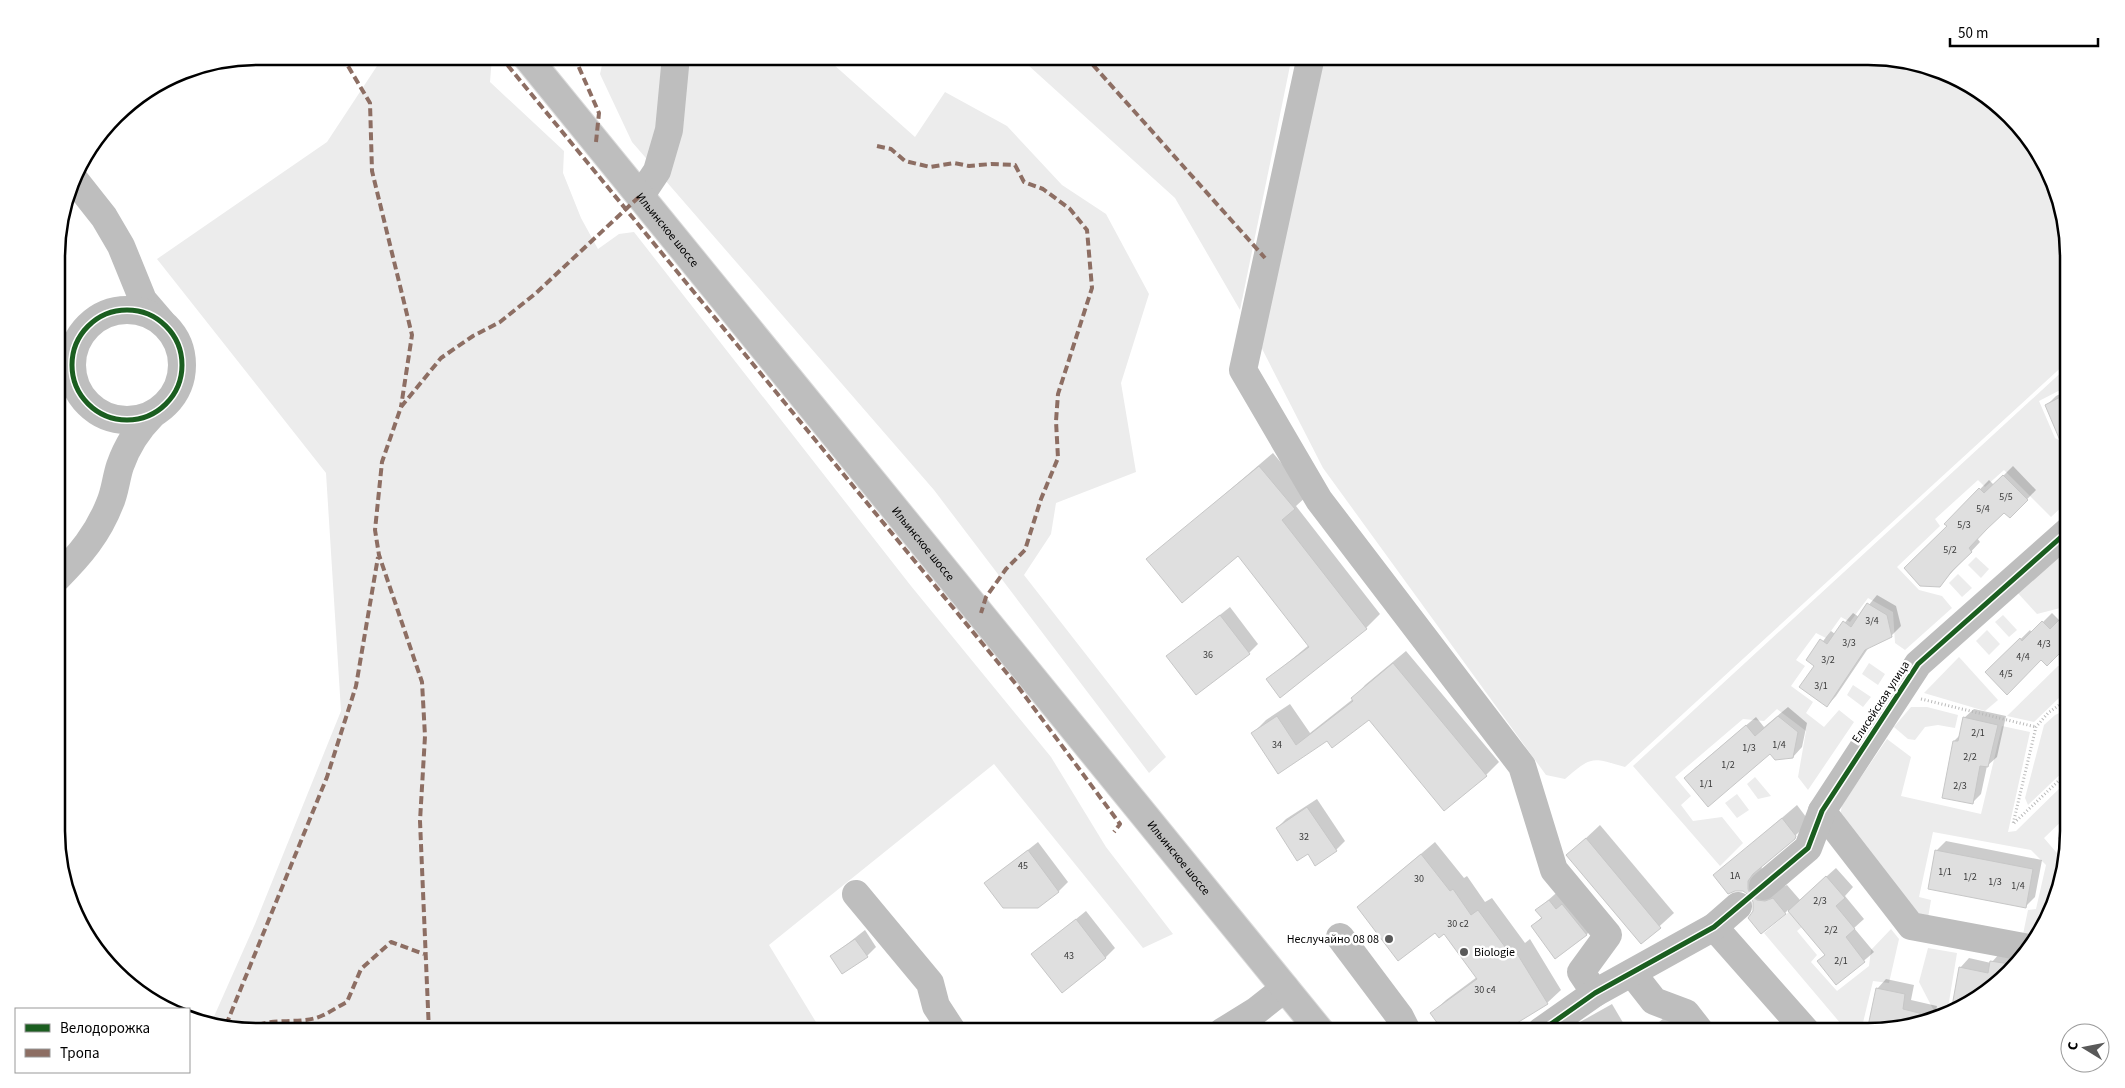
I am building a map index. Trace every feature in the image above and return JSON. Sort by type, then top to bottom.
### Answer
[{"type":"street","name":"Ильинское шоссе","points":[[533,65],[1313,1023]]},
{"type":"street","points":[[641,195],[657,171],[669,130],[675,65]]},
{"type":"street","points":[[1309,65],[1243,370],[1320,500],[1522,766],[1554,870],[1608,935],[1580,972],[1595,993]]},
{"type":"street","points":[[65,569],[94,538],[111,502],[120,466],[138,428],[162,408],[177,388],[182,364],[177,340],[143,300],[121,246],[104,217],[79,185]]},
{"type":"street","points":[[120,466],[118,444],[113,430],[104,415],[84,400],[75,384],[71,366],[74,347],[83,330],[102,315],[115,297],[120,279],[121,246]]},
{"type":"street","points":[[102,315],[126,309],[138,310],[161,320]]},
{"type":"street","points":[[104,415],[128,420],[152,415]]},
{"type":"street","name":"Елисейская улица","points":[[1763,886],[1808,848],[1822,812],[1918,664],[2060,538]]},
{"type":"street","points":[[1822,812],[1911,926],[2021,947]]},
{"type":"street","points":[[856,894],[930,983],[936,1006],[947,1023]]},
{"type":"street","points":[[1552,1023],[1595,993],[1714,927],[1738,906]]},
{"type":"street","points":[[1714,927],[1799,1023]]},
{"type":"street","points":[[1340,937],[1403,1023]]},
{"type":"street","points":[[1632,973],[1654,1000],[1686,1013],[1694,1023]]},
{"type":"street","points":[[1237,1023],[1256,1011],[1285,988]]},
{"type":"path","points":[[1899,693],[2036,727]]},
{"type":"path","points":[[2060,704],[2048,713],[2036,727],[2013,824],[2060,780]]},
{"type":"shaded area","points":[[491,65],[490,82],[564,151],[563,173],[581,218],[598,249],[619,234],[634,232],[911,586],[1051,757],[1106,847],[1173,934],[1143,948],[994,764],[769,945],[817,1023],[244,1023],[213,1018],[255,924],[341,711],[326,473],[157,259],[327,142],[377,66]]},
{"type":"shaded area","points":[[602,65],[834,65],[915,137],[945,92],[1007,126],[1062,185],[1106,214],[1149,294],[1121,383],[1136,472],[1056,503],[1051,534],[1024,575],[1166,757],[1149,773],[934,490],[632,142],[600,74]]},
{"type":"shaded area","points":[[1028,65],[1290,65],[1240,310],[1175,198]]},
{"type":"shaded area","points":[[1321,65],[1881,65],[1906,69],[1930,75],[1975,97],[2012,130],[2028,150],[2045,183],[2056,219],[2060,244],[2060,368],[1625,767],[1598,760],[1587,762],[1565,779],[1546,775],[1323,468],[1257,339]]},
{"type":"shaded area","points":[[2060,373],[2060,390],[2039,401],[2055,438],[2060,441],[2060,509],[2051,517],[2004,470],[1985,487],[1978,480],[1935,519],[1940,526],[1897,567],[1919,590],[1942,596],[1952,608],[1905,650],[1895,643],[1893,612],[1868,598],[1850,622],[1841,617],[1826,638],[1816,633],[1796,660],[1805,666],[1791,686],[1813,702],[1806,713],[1824,727],[1839,710],[1854,722],[1808,790],[1798,777],[1806,731],[1777,709],[1764,721],[1743,719],[1675,777],[1691,796],[1681,805],[1693,821],[1722,817],[1743,843],[1720,866],[1633,766]]},
{"type":"shaded area","points":[[2060,553],[2060,608],[2037,614],[2016,591]]},
{"type":"shaded area","points":[[1976,557],[1989,569],[1981,578],[1968,565]]},
{"type":"shaded area","points":[[1958,574],[1972,588],[1962,597],[1949,583]]},
{"type":"shaded area","points":[[2003,615],[2017,630],[2009,637],[1995,622]]},
{"type":"shaded area","points":[[1987,630],[2000,644],[1989,655],[1976,641]]},
{"type":"shaded area","points":[[1959,657],[1998,700],[1985,711],[1924,693]]},
{"type":"shaded area","points":[[1869,663],[1885,674],[1878,685],[1862,674]]},
{"type":"shaded area","points":[[2060,666],[2060,697],[2034,722],[2007,716]]},
{"type":"shaded area","points":[[1853,685],[1871,697],[1863,707],[1847,695]]},
{"type":"shaded area","points":[[1911,707],[1927,707],[1958,715],[1955,728],[1938,725],[1925,727],[1915,740],[1908,739],[1894,727]]},
{"type":"shaded area","points":[[2060,713],[2060,775],[2028,805],[2025,798],[2044,725]]},
{"type":"shaded area","points":[[2002,726],[2030,732],[2008,832],[2016,831],[2060,788],[2060,823],[2044,838],[2058,855],[2056,869],[2050,893],[2027,940],[2022,939],[2028,910],[2036,909],[2046,865],[2031,850],[1933,832],[1919,897],[1931,900],[1928,918],[1911,914],[1840,816],[1842,805],[1887,739],[1911,757],[1901,796],[1981,814]]},
{"type":"shaded area","points":[[1755,777],[1771,796],[1758,799],[1747,784]]},
{"type":"shaded area","points":[[1737,794],[1749,810],[1737,818],[1725,803]]},
{"type":"shaded area","points":[[1789,912],[1804,925],[1797,931],[1817,955],[1811,962],[1837,991],[1869,966],[1871,950],[1891,929],[1899,939],[1889,983],[1873,981],[1863,1023],[1840,1023],[1764,933]]},
{"type":"shaded area","points":[[1928,948],[1957,953],[1948,1005],[1934,1011],[1919,982]]},
{"type":"building","points":[[2060,397],[2060,440],[2045,405]]},
{"type":"building","points":[[1259,466],[1295,509],[1282,520],[1367,629],[1280,698],[1266,679],[1309,647],[1238,556],[1182,603],[1146,559]]},
{"type":"building","points":[[2003,475],[2028,500],[2010,518],[2004,513],[1987,529],[1969,548],[1972,552],[1952,571],[1940,587],[1920,586],[1904,568],[1947,526],[1944,524],[1979,488],[1984,493]]},
{"type":"building","points":[[1867,603],[1887,615],[1892,637],[1865,650],[1827,707],[1799,687],[1814,666],[1806,660],[1820,639],[1827,644],[1843,621],[1851,627]]},
{"type":"building","points":[[1220,615],[1250,654],[1196,695],[1166,656]]},
{"type":"building","points":[[2060,619],[2060,653],[2047,666],[2041,660],[2007,695],[1985,672],[2020,638],[2022,641],[2042,621],[2050,629]]},
{"type":"building","points":[[1393,663],[1487,776],[1444,811],[1369,720],[1332,748],[1327,741],[1278,774],[1251,733],[1277,716],[1296,745],[1353,701],[1351,698]]},
{"type":"building","points":[[1778,716],[1798,732],[1793,758],[1775,760],[1770,754],[1708,807],[1684,778],[1746,725],[1755,736]]},
{"type":"building","points":[[1963,717],[1998,725],[1988,767],[1980,766],[1973,804],[1942,798],[1953,741],[1958,741]]},
{"type":"building","points":[[1307,807],[1337,851],[1315,866],[1308,854],[1297,861],[1276,828]]},
{"type":"building","points":[[1782,818],[1796,836],[1795,839],[1753,874],[1748,881],[1748,889],[1751,896],[1757,900],[1765,901],[1773,898],[1786,914],[1761,934],[1748,918],[1753,911],[1753,902],[1750,896],[1743,891],[1735,891],[1728,894],[1713,875]]},
{"type":"building","points":[[1586,838],[1661,928],[1641,944],[1566,855]]},
{"type":"building","points":[[1028,850],[1059,892],[1038,908],[1003,908],[984,883]]},
{"type":"building","points":[[1935,850],[2033,869],[2026,908],[1928,889]]},
{"type":"building","points":[[1421,854],[1450,891],[1453,889],[1471,915],[1478,910],[1511,955],[1516,952],[1548,1004],[1517,1023],[1437,1023],[1430,1013],[1477,979],[1444,934],[1439,938],[1435,933],[1398,961],[1357,907]]},
{"type":"building","points":[[1826,876],[1845,898],[1836,906],[1855,929],[1846,937],[1865,962],[1836,985],[1817,961],[1825,955],[1788,911]]},
{"type":"building","points":[[1549,900],[1556,909],[1562,904],[1587,935],[1555,959],[1531,926],[1542,918],[1535,910]]},
{"type":"building","points":[[1076,919],[1106,958],[1062,993],[1031,954]]},
{"type":"building","points":[[855,939],[868,957],[842,974],[830,956]]},
{"type":"building","points":[[1990,961],[2007,964],[1975,991],[1953,1003],[1959,967],[1988,973]]},
{"type":"building","points":[[1876,988],[1905,994],[1903,1009],[1924,1014],[1881,1023],[1869,1023]]},
{"type":"marked path","points":[[347,65],[370,103],[372,171],[412,335],[401,407]]},
{"type":"marked path","points":[[507,65],[1019,688],[1120,824],[1114,832]]},
{"type":"marked path","points":[[578,65],[599,113],[596,142]]},
{"type":"marked path","points":[[1093,65],[1265,258]]},
{"type":"marked path","points":[[877,146],[891,149],[905,161],[930,167],[954,163],[969,166],[991,164],[1015,165],[1024,182],[1043,189],[1070,209],[1087,230],[1092,288],[1058,394],[1056,421],[1058,458],[1041,499],[1025,550],[1006,569],[986,597],[981,613]]},
{"type":"marked path","points":[[429,1023],[420,821],[425,736],[422,682],[379,555],[375,530],[382,462],[401,407],[441,358],[473,336],[500,322],[535,294],[641,195]]},
{"type":"marked path","points":[[228,1020],[327,777],[356,686],[378,557]]},
{"type":"marked path","points":[[263,1023],[308,1020],[328,1013],[347,1002],[361,969],[391,942],[424,954]]},
{"type":"cycle path","points":[[127,310],[148,314],[166,326],[178,344],[182,365],[178,386],[166,404],[148,416],[127,420],[106,416],[88,404],[76,386],[72,365],[76,344],[88,326],[106,314],[127,310]]},
{"type":"cycle path","points":[[1552,1023],[1595,993],[1714,927],[1808,848],[1822,811],[1918,664],[2060,538]]},
{"type":"place","name":"Неслучайно 08 08","points":[[1389,939]]},
{"type":"place","name":"Biologie","points":[[1464,952]]}]
